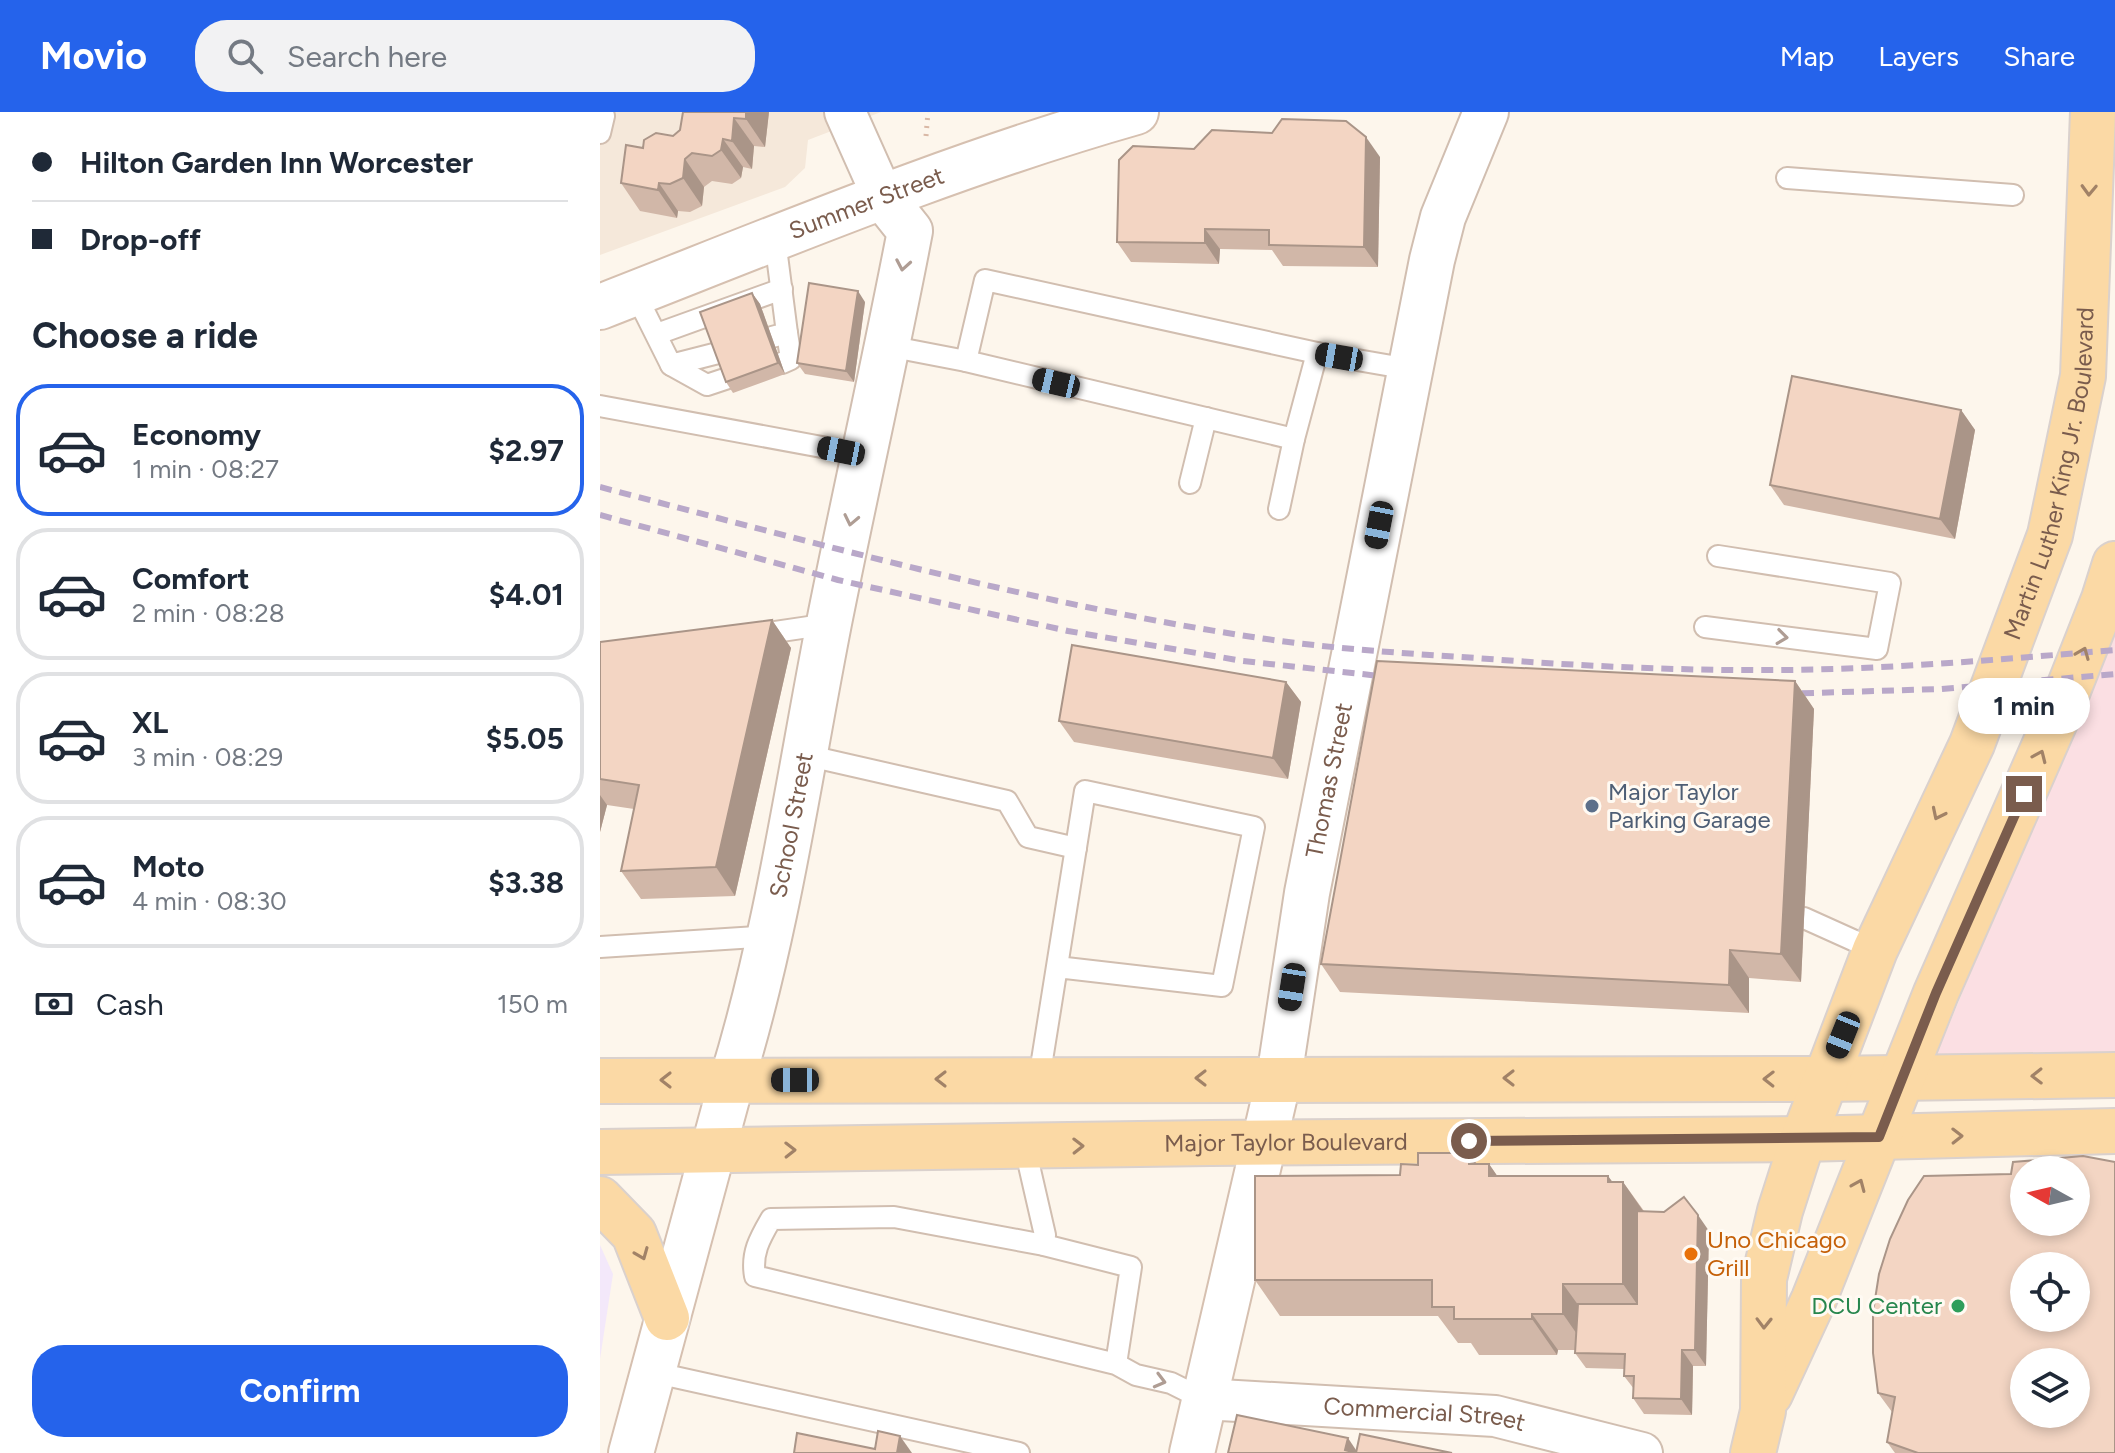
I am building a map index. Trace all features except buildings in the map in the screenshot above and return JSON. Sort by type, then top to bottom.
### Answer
[{"type":"main road","name":"Martin Luther King Jr. Boulevard","points":[[1763,1411],[1764,1279],[1780,1211],[1803,1139],[1875,950],[1972,744],[2050,535],[2083,376],[2093,112]]},
{"type":"main road","name":"Martin Luther King Jr. Boulevard","points":[[1753,1453],[1763,1411],[1814,1299],[1936,993],[2061,708],[2115,564]]},
{"type":"main road","points":[[600,1081],[1825,1079],[2115,1075]]},
{"type":"main road","name":"Major Taylor Boulevard","points":[[600,1152],[1803,1139],[2115,1131]]},
{"type":"main road","points":[[600,1199],[634,1234],[667,1318]]},
{"type":"street","points":[[845,112],[883,197]]},
{"type":"street","name":"Summer Street","points":[[618,300],[883,197],[1067,131],[1136,112]]},
{"type":"street","name":"Thomas Street","points":[[1192,1453],[1279,1078],[1409,369],[1443,217],[1486,112]]},
{"type":"street","name":"School Street","points":[[631,1453],[771,936],[829,624],[910,231],[883,197]]},
{"type":"street","name":"Commercial Street","points":[[1203,1399],[1495,1416],[1642,1453]]},
{"type":"lane","points":[[600,115],[604,116],[600,133]]},
{"type":"lane","points":[[1787,178],[2013,195]]},
{"type":"lane","points":[[775,240],[782,289],[779,335],[791,359],[782,363]]},
{"type":"lane","points":[[966,361],[985,280],[1317,353],[1409,369]]},
{"type":"lane","points":[[657,334],[782,289]]},
{"type":"lane","points":[[618,300],[657,334],[671,365],[707,385],[728,378]]},
{"type":"lane","points":[[888,346],[966,361],[1294,439]]},
{"type":"lane","points":[[671,365],[718,353]]},
{"type":"lane","points":[[1279,509],[1317,353]]},
{"type":"lane","points":[[600,406],[865,455]]},
{"type":"lane","points":[[1190,483],[1206,418]]},
{"type":"lane","points":[[1705,627],[1877,649],[1890,583],[1718,556]]},
{"type":"lane","points":[[739,637],[829,624]]},
{"type":"lane","points":[[805,755],[1007,801],[1028,837],[1076,848]]},
{"type":"lane","points":[[1039,1079],[1085,791],[1254,827],[1222,986],[1057,967]]},
{"type":"lane","points":[[1804,918],[1875,950]]},
{"type":"lane","points":[[600,947],[771,936]]},
{"type":"lane","points":[[1025,1148],[1045,1235],[1044,1245]]},
{"type":"lane","points":[[1116,1364],[1131,1267],[1044,1245],[894,1217],[771,1219],[759,1238],[752,1259],[755,1276],[1116,1364],[1136,1375],[1171,1383],[1203,1399]]},
{"type":"lane","points":[[652,1372],[1019,1453]]},
{"type":"path","points":[[926,136],[928,112]]},
{"type":"shaded area","points":[[600,112],[881,112],[808,140],[805,168],[785,187],[600,255]]},
{"type":"shaded area","points":[[2115,621],[2115,1058],[1933,1063],[2055,770]]},
{"type":"shaded area","points":[[600,1245],[613,1274],[600,1359]]},
{"type":"railway","points":[[600,487],[1002,589],[1164,622],[1332,647],[1592,666],[1745,670],[1909,666],[2115,650]]},
{"type":"railway","points":[[600,515],[838,580],[1068,631],[1243,661],[1398,678]]},
{"type":"railway","points":[[1782,694],[1941,689],[2115,674]]},
{"type":"place","name":"Major Taylor Parking Garage","points":[[1592,806]]},
{"type":"place","name":"Uno Chicago Grill","points":[[1691,1254]]},
{"type":"place","name":"DCU Center","points":[[1958,1306]]},
{"type":"route","points":[[1469,1141],[1879,1137],[1936,993],[2024,794]]}]
